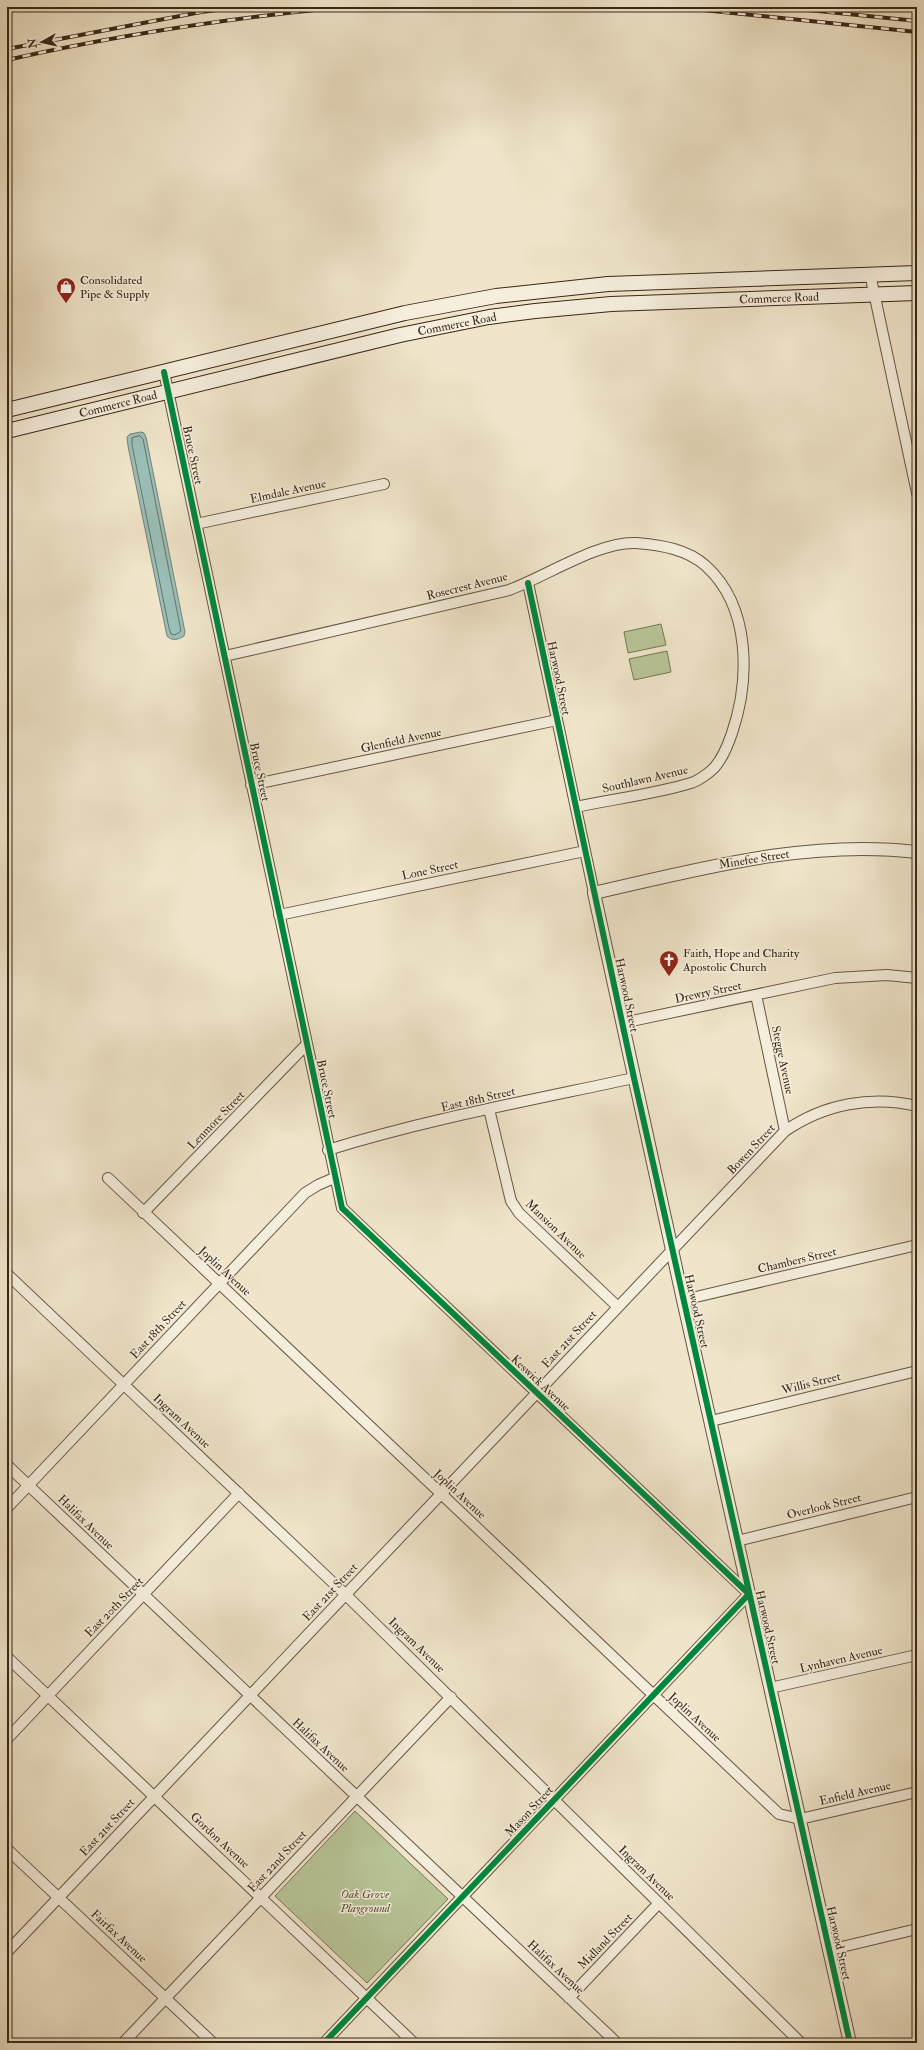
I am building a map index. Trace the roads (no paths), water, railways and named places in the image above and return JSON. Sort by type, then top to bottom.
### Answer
[{"type":"main road","name":"Commerce Road","points":[[7,410],[411,312],[496,296],[608,284],[917,273]]},
{"type":"main road","name":"Commerce Road","points":[[7,431],[422,330],[520,313],[611,304],[917,293]]},
{"type":"street","points":[[870,274],[917,493]]},
{"type":"street","name":"Bruce Street","points":[[164,372],[334,1178]]},
{"type":"street","name":"Elmdale Avenue","points":[[196,524],[384,484]]},
{"type":"street","name":"Rosecrest Avenue","points":[[225,656],[509,590],[528,583],[606,547],[634,543],[662,546],[687,553],[706,566]]},
{"type":"street","name":"Southlawn Avenue","points":[[576,807],[693,783],[714,768],[728,745],[738,717],[743,688],[744,656],[735,608],[723,585],[706,566]]},
{"type":"street","name":"Harwood Street","points":[[528,583],[634,1078],[850,2043]]},
{"type":"street","name":"Glenfield Avenue","points":[[251,785],[557,720]]},
{"type":"street","name":"Minefee Street","points":[[594,893],[762,856],[872,848],[917,852]]},
{"type":"street","name":"Lone Street","points":[[279,915],[585,851]]},
{"type":"street","name":"Drewry Street","points":[[622,1023],[819,981],[852,976],[887,975],[917,978]]},
{"type":"street","name":"Stegge Avenue","points":[[756,995],[785,1131]]},
{"type":"street","name":"Lenmore Street","points":[[144,1213],[306,1045]]},
{"type":"street","name":"East 18th Street","points":[[328,1150],[358,1141],[489,1109],[634,1078]]},
{"type":"street","name":"Bowen Street","points":[[672,1250],[785,1131],[821,1113],[860,1101],[880,1101],[917,1106]]},
{"type":"street","name":"Mansion Avenue","points":[[489,1109],[511,1201],[519,1213],[618,1307]]},
{"type":"street","name":"Joplin Avenue","points":[[108,1178],[779,1814],[800,1819]]},
{"type":"street","name":"East 18th Street","points":[[7,1508],[305,1193],[334,1178]]},
{"type":"street","name":"Keswick Avenue","points":[[334,1178],[340,1204],[344,1211],[749,1594]]},
{"type":"street","name":"Chambers Street","points":[[683,1300],[917,1246]]},
{"type":"street","name":"East 21st Street","points":[[7,1952],[672,1250]]},
{"type":"street","name":"Ingram Avenue","points":[[7,1275],[346,1595],[801,2043]]},
{"type":"street","name":"Willis Street","points":[[711,1421],[917,1371]]},
{"type":"street","name":"Halifax Avenue","points":[[7,1465],[617,2043]]},
{"type":"street","name":"East 20th Street","points":[[7,1739],[239,1494]]},
{"type":"street","name":"Overlook Street","points":[[737,1541],[917,1497]]},
{"type":"street","name":"Mason Street","points":[[324,2043],[749,1594]]},
{"type":"street","name":"Lynhaven Avenue","points":[[770,1688],[917,1655]]},
{"type":"street","name":"Gordon Avenue","points":[[7,1657],[414,2043]]},
{"type":"street","name":"East 22nd Street","points":[[123,2043],[451,1697]]},
{"type":"street","name":"Enfield Avenue","points":[[800,1819],[917,1792]]},
{"type":"street","name":"Fairfax Avenue","points":[[7,1849],[213,2043]]},
{"type":"street","name":"Midland Street","points":[[569,1998],[659,1903]]},
{"type":"street","points":[[829,1950],[917,1930]]},
{"type":"water","points":[[141,432],[144,433],[146,437],[185,632],[184,636],[177,639],[171,639],[167,636],[128,446],[127,437],[130,434]]},
{"type":"railway","points":[[7,49],[201,12],[239,7]]},
{"type":"railway","points":[[7,60],[174,28],[259,16],[344,7]]},
{"type":"railway","points":[[674,7],[917,32]]},
{"type":"railway","points":[[779,7],[917,21]]},
{"type":"place","name":"Consolidated Pipe & Supply","points":[[66,304]]},
{"type":"place","name":"Faith, Hope and Charity Apostolic Church","points":[[669,977]]},
{"type":"park label","name":"Oak Grove Playground","points":[[365,1901]]}]
